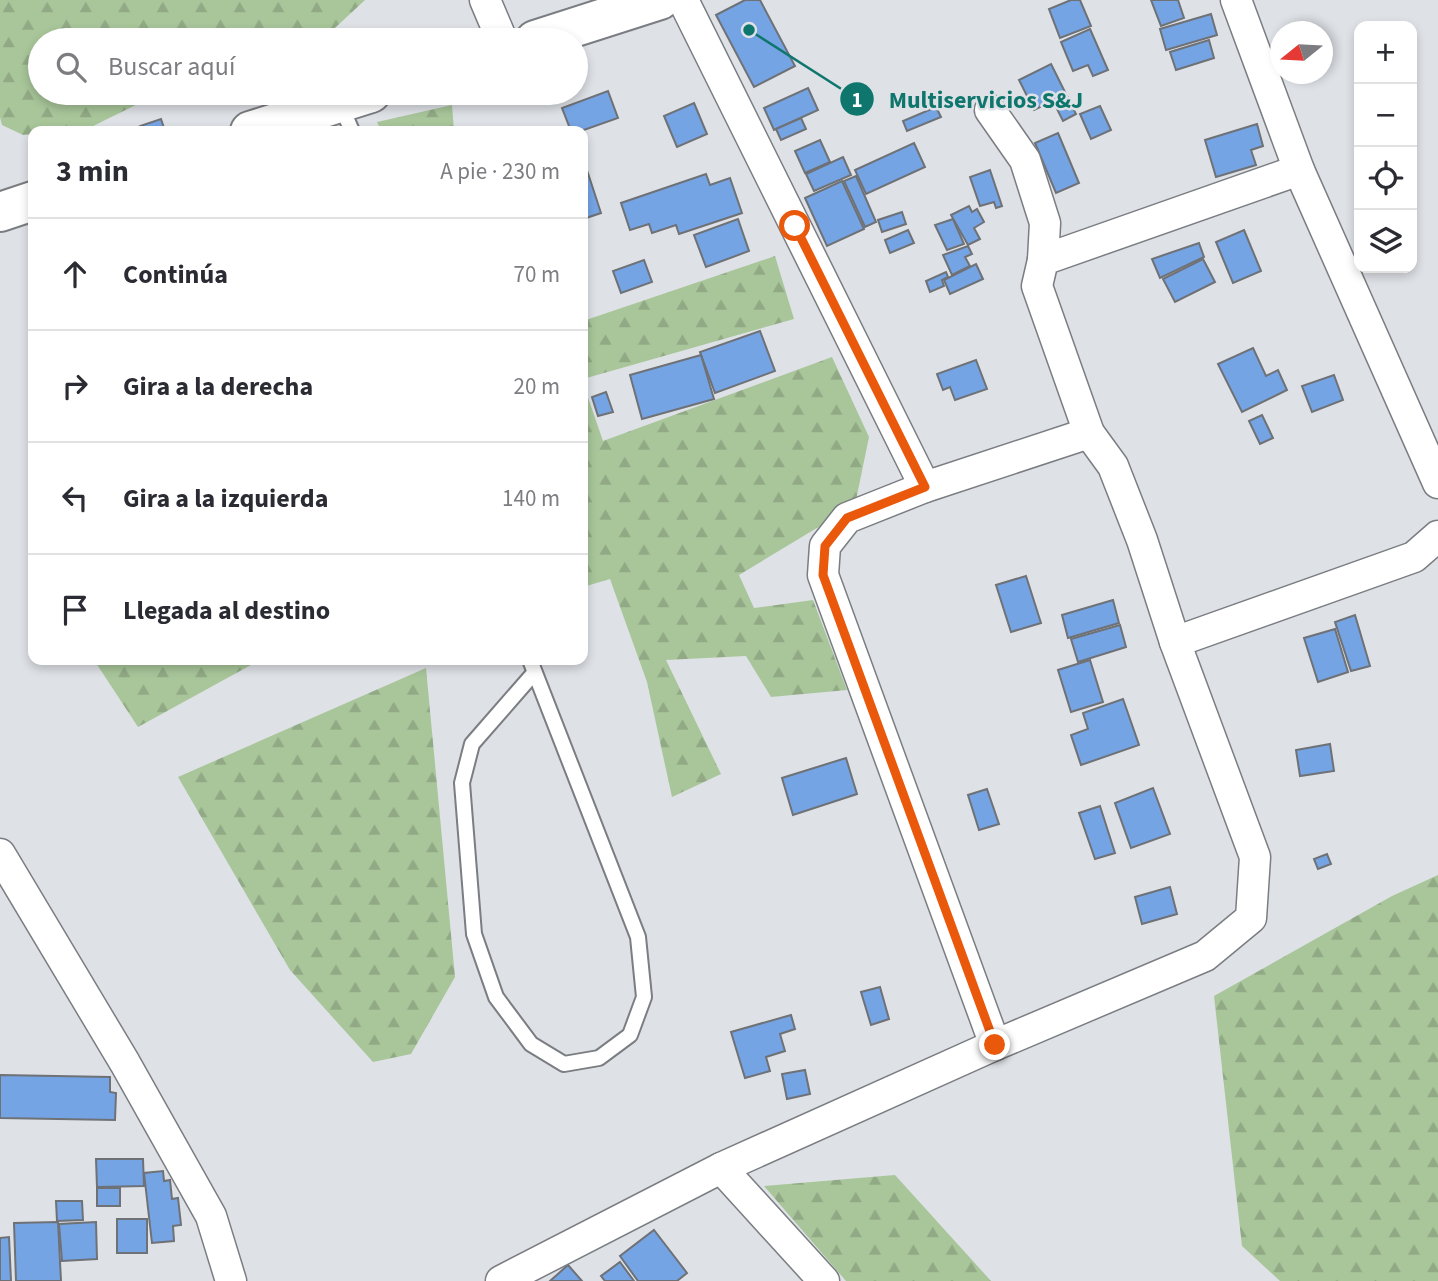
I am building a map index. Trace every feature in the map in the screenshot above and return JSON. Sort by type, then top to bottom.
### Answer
[{"type":"main road","points":[[572,28],[660,0]]},
{"type":"main road","points":[[274,126],[354,109]]},
{"type":"main road","points":[[0,212],[28,203]]},
{"type":"street","points":[[485,0],[497,28]]},
{"type":"street","points":[[683,0],[925,487]]},
{"type":"street","points":[[1236,0],[1299,170],[1438,484]]},
{"type":"street","points":[[501,1281],[721,1168],[995,1045],[1205,956],[1251,918],[1255,857],[1175,642],[1142,540],[1113,466],[1089,433],[1037,286],[1043,260],[1045,223],[1025,160],[990,110]]},
{"type":"street","points":[[1043,260],[1299,170]]},
{"type":"street","points":[[995,1045],[823,575],[825,546],[847,518],[925,487],[1089,433]]},
{"type":"street","points":[[1175,642],[1414,557],[1438,536]]},
{"type":"street","points":[[4,867],[211,1216],[231,1281]]},
{"type":"street","points":[[721,1168],[824,1281]]},
{"type":"lane","points":[[532,666],[638,937],[644,998],[630,1035],[599,1058],[564,1064],[531,1044],[496,997],[474,934],[462,783],[472,744],[532,666]]},
{"type":"green space","points":[[0,0],[365,0],[335,28],[28,28],[28,105],[136,105],[93,126],[28,126],[28,134],[23,135],[2,125]]},
{"type":"green space","points":[[452,105],[454,126],[379,126],[377,122]]},
{"type":"green space","points":[[775,256],[794,319],[588,378],[588,319]]},
{"type":"green space","points":[[832,357],[869,437],[855,505],[739,575],[754,608],[813,600],[847,690],[771,697],[746,656],[666,660],[721,774],[672,797],[647,682],[610,579],[588,586],[588,398],[603,441]]},
{"type":"green space","points":[[97,665],[251,665],[138,727]]},
{"type":"green space","points":[[426,668],[455,977],[411,1054],[373,1062],[290,970],[178,777]]},
{"type":"green space","points":[[1438,875],[1438,1281],[1280,1281],[1242,1246],[1214,996],[1392,896]]},
{"type":"green space","points":[[895,1175],[991,1281],[846,1281],[764,1186]]},
{"type":"building","points":[[745,0],[760,0],[795,66],[754,87],[716,15]]},
{"type":"building","points":[[1071,0],[1080,0],[1091,26],[1060,38],[1049,9]]},
{"type":"building","points":[[1151,0],[1178,0],[1184,18],[1161,26]]},
{"type":"building","points":[[1211,14],[1217,35],[1166,50],[1160,29]]},
{"type":"building","points":[[1090,29],[1108,70],[1093,76],[1088,65],[1073,71],[1061,42]]},
{"type":"building","points":[[1209,40],[1214,58],[1176,70],[1170,52]]},
{"type":"building","points":[[1051,64],[1076,114],[1063,121],[1053,101],[1034,110],[1019,80]]},
{"type":"building","points":[[808,88],[818,110],[774,130],[764,108]]},
{"type":"building","points":[[608,91],[618,118],[588,129],[588,126],[569,126],[562,108],[588,105],[588,98]]},
{"type":"building","points":[[694,103],[707,134],[677,147],[664,116]]},
{"type":"building","points":[[1100,106],[1111,130],[1091,139],[1080,114]]},
{"type":"building","points":[[936,107],[941,117],[907,131],[903,121]]},
{"type":"building","points":[[801,118],[806,129],[781,140],[776,129]]},
{"type":"building","points":[[161,119],[163,126],[140,126]]},
{"type":"building","points":[[1257,124],[1263,146],[1251,150],[1256,165],[1216,177],[1205,140]]},
{"type":"building","points":[[1058,133],[1079,183],[1056,193],[1035,143]]},
{"type":"building","points":[[820,140],[830,162],[805,173],[795,151]]},
{"type":"building","points":[[914,143],[925,167],[866,194],[855,170]]},
{"type":"building","points":[[843,157],[851,175],[814,191],[806,174]]},
{"type":"building","points":[[990,170],[1002,206],[996,208],[994,202],[980,206],[970,177]]},
{"type":"building","points":[[588,173],[601,213],[588,217]]},
{"type":"building","points":[[706,174],[710,185],[730,178],[742,213],[679,234],[676,225],[652,233],[649,224],[630,230],[621,203]]},
{"type":"building","points":[[856,176],[876,222],[865,227],[844,181]]},
{"type":"building","points":[[842,181],[864,229],[827,246],[805,198]]},
{"type":"building","points":[[969,206],[972,212],[977,209],[984,222],[974,228],[980,239],[968,245],[951,215]]},
{"type":"building","points":[[902,212],[906,224],[882,232],[878,220]]},
{"type":"building","points":[[738,219],[749,251],[706,267],[694,235]]},
{"type":"building","points":[[953,219],[964,244],[947,250],[935,225]]},
{"type":"building","points":[[908,230],[914,243],[890,253],[885,240]]},
{"type":"building","points":[[1244,230],[1261,271],[1233,283],[1216,242]]},
{"type":"building","points":[[1199,243],[1204,257],[1160,278],[1152,259]]},
{"type":"building","points":[[968,246],[972,254],[965,257],[970,266],[952,275],[943,255]]},
{"type":"building","points":[[1203,259],[1215,282],[1175,302],[1163,279]]},
{"type":"building","points":[[644,260],[652,282],[621,293],[613,271]]},
{"type":"building","points":[[976,264],[983,279],[950,294],[944,280]]},
{"type":"building","points":[[946,272],[948,277],[942,280],[944,286],[930,292],[926,281]]},
{"type":"building","points":[[760,331],[775,371],[715,393],[700,352]]},
{"type":"building","points":[[1253,348],[1266,376],[1278,370],[1287,390],[1242,412],[1218,364]]},
{"type":"building","points":[[701,355],[714,399],[642,419],[630,375]]},
{"type":"building","points":[[976,360],[987,389],[955,400],[950,387],[943,390],[937,374]]},
{"type":"building","points":[[1334,375],[1343,400],[1312,412],[1302,386]]},
{"type":"building","points":[[606,392],[613,412],[598,416],[592,397]]},
{"type":"building","points":[[1262,415],[1273,438],[1260,444],[1249,421]]},
{"type":"building","points":[[1026,576],[1041,623],[1011,632],[996,585]]},
{"type":"building","points":[[1113,600],[1119,623],[1068,638],[1062,615]]},
{"type":"building","points":[[1355,615],[1370,666],[1351,671],[1335,622]]},
{"type":"building","points":[[1120,625],[1126,647],[1078,662],[1071,639]]},
{"type":"building","points":[[1335,629],[1348,672],[1318,682],[1304,638]]},
{"type":"building","points":[[1090,660],[1103,702],[1071,712],[1058,670]]},
{"type":"building","points":[[1123,699],[1139,745],[1081,765],[1071,735],[1088,729],[1083,713]]},
{"type":"building","points":[[1330,744],[1334,771],[1300,776],[1296,750]]},
{"type":"building","points":[[846,758],[857,794],[793,815],[782,778]]},
{"type":"building","points":[[1153,788],[1170,834],[1131,848],[1115,803]]},
{"type":"building","points":[[987,789],[999,824],[979,830],[968,795]]},
{"type":"building","points":[[1100,806],[1115,853],[1095,859],[1079,813]]},
{"type":"building","points":[[1327,854],[1331,864],[1318,869],[1314,859]]},
{"type":"building","points":[[1170,887],[1177,914],[1142,924],[1135,897]]},
{"type":"building","points":[[880,987],[889,1019],[871,1025],[861,992]]},
{"type":"building","points":[[791,1015],[795,1029],[780,1034],[785,1051],[766,1057],[770,1071],[745,1078],[731,1032]]},
{"type":"building","points":[[805,1070],[810,1094],[787,1099],[782,1074]]},
{"type":"building","points":[[0,1075],[110,1077],[110,1092],[116,1093],[115,1120],[0,1118]]},
{"type":"building","points":[[96,1159],[143,1159],[144,1186],[97,1187]]},
{"type":"building","points":[[163,1171],[164,1181],[170,1180],[172,1199],[178,1198],[181,1225],[173,1226],[174,1241],[152,1243],[144,1173]]},
{"type":"building","points":[[97,1188],[120,1188],[120,1206],[97,1206]]},
{"type":"building","points":[[56,1201],[82,1201],[83,1220],[57,1221]]},
{"type":"building","points":[[117,1219],[147,1219],[147,1253],[117,1253]]},
{"type":"building","points":[[58,1222],[61,1281],[16,1281],[14,1223]]},
{"type":"building","points":[[96,1222],[97,1259],[62,1261],[59,1224]]},
{"type":"building","points":[[654,1230],[687,1273],[677,1281],[638,1281],[620,1256]]},
{"type":"building","points":[[9,1237],[11,1281],[0,1281],[0,1238]]},
{"type":"building","points":[[620,1262],[634,1281],[605,1281],[601,1276]]},
{"type":"building","points":[[568,1265],[582,1281],[550,1281]]},
{"type":"place","name":"Multiservicios S&J","points":[[749,30]]},
{"type":"route","points":[[795,226],[925,487],[847,518],[825,546],[823,575],[995,1045]]}]
